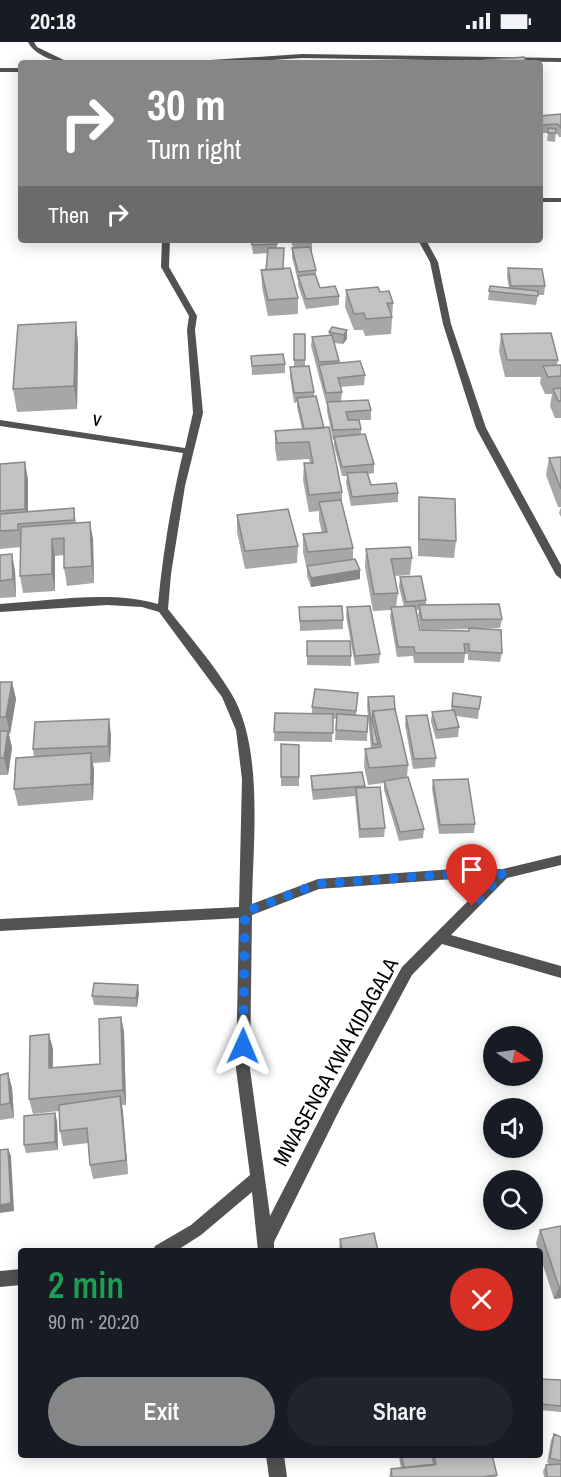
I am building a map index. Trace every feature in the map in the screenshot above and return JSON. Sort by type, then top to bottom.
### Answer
[{"type":"street","points":[[31,42],[34,48],[60,60]]},
{"type":"street","points":[[246,60],[313,56],[561,60]]},
{"type":"street","points":[[0,70],[18,70]]},
{"type":"street","points":[[543,200],[561,200]]},
{"type":"street","points":[[164,609],[168,563],[188,451],[198,413],[193,316],[165,267],[166,243]]},
{"type":"street","points":[[424,243],[434,262],[447,324],[481,428],[561,575]]},
{"type":"street","name":"v","points":[[0,423],[188,451]]},
{"type":"street","points":[[0,608],[107,601],[142,603],[164,609],[227,695],[242,730],[249,779],[243,1069],[266,1246]]},
{"type":"street","points":[[0,925],[245,912],[318,884],[453,874],[503,874],[561,860]]},
{"type":"street","name":"MWASENGA KWA KIDAGALA","points":[[266,1246],[335,1104],[407,971],[503,874]]},
{"type":"street","points":[[440,938],[561,972]]},
{"type":"street","points":[[165,1248],[196,1230],[256,1178]]},
{"type":"street","points":[[0,1280],[18,1277]]},
{"type":"street","points":[[275,1458],[278,1477]]},
{"type":"building","points":[[524,57],[526,60],[485,60]]},
{"type":"building","points":[[561,114],[561,128],[558,124],[543,125],[543,116]]},
{"type":"building","points":[[548,128],[556,129],[556,133],[548,133]]},
{"type":"building","points":[[252,243],[277,244],[252,245]]},
{"type":"building","points":[[310,247],[316,270],[298,272],[292,248]]},
{"type":"building","points":[[268,248],[284,248],[283,269],[266,270]]},
{"type":"building","points":[[290,268],[298,298],[268,300],[261,270]]},
{"type":"building","points":[[508,268],[542,269],[545,286],[511,286]]},
{"type":"building","points":[[315,274],[320,288],[335,286],[339,296],[306,299],[298,276]]},
{"type":"building","points":[[490,286],[538,291],[538,296],[489,291]]},
{"type":"building","points":[[378,287],[380,292],[389,291],[393,303],[387,303],[392,317],[366,319],[364,313],[354,314],[346,290]]},
{"type":"building","points":[[76,322],[74,386],[13,389],[18,325]]},
{"type":"building","points":[[332,327],[347,330],[344,335],[329,332]]},
{"type":"building","points":[[551,333],[558,360],[507,360],[501,334]]},
{"type":"building","points":[[294,334],[305,334],[305,360],[294,360]]},
{"type":"building","points":[[332,335],[339,361],[319,362],[312,337]]},
{"type":"building","points":[[283,354],[285,364],[252,366],[251,356]]},
{"type":"building","points":[[360,361],[365,375],[338,378],[342,392],[326,393],[319,365]]},
{"type":"building","points":[[561,365],[561,376],[548,377],[543,366]]},
{"type":"building","points":[[309,366],[314,392],[294,393],[290,367]]},
{"type":"building","points":[[561,388],[561,401],[558,401],[553,389]]},
{"type":"building","points":[[316,396],[324,428],[304,429],[297,398]]},
{"type":"building","points":[[368,400],[371,410],[346,412],[348,420],[359,420],[361,429],[333,430],[327,402]]},
{"type":"building","points":[[329,427],[342,492],[309,495],[304,463],[313,463],[309,442],[277,443],[275,431]]},
{"type":"building","points":[[365,434],[374,464],[342,467],[334,437]]},
{"type":"building","points":[[561,457],[561,489],[549,458]]},
{"type":"building","points":[[25,462],[25,509],[0,511],[0,464]]},
{"type":"building","points":[[367,472],[371,485],[396,483],[398,493],[352,497],[347,473]]},
{"type":"building","points":[[419,497],[455,499],[456,541],[419,539]]},
{"type":"building","points":[[341,500],[353,548],[308,552],[303,534],[327,532],[319,502]]},
{"type":"building","points":[[74,508],[74,520],[18,524],[18,530],[0,531],[0,514]]},
{"type":"building","points":[[288,509],[298,546],[245,551],[237,515]]},
{"type":"building","points":[[90,522],[92,566],[64,568],[64,538],[52,539],[52,574],[20,576],[21,527]]},
{"type":"building","points":[[410,547],[412,558],[391,559],[398,593],[374,594],[366,549]]},
{"type":"building","points":[[12,554],[13,579],[0,581],[0,555]]},
{"type":"building","points":[[355,559],[360,570],[311,578],[307,566]]},
{"type":"building","points":[[421,576],[426,600],[406,602],[400,577]]},
{"type":"building","points":[[499,604],[502,619],[422,620],[419,605]]},
{"type":"building","points":[[342,606],[343,620],[300,621],[299,607]]},
{"type":"building","points":[[370,606],[380,654],[355,656],[347,607]]},
{"type":"building","points":[[415,606],[420,630],[469,631],[469,628],[501,630],[502,653],[469,651],[469,644],[464,644],[465,653],[415,653],[414,647],[398,647],[391,607]]},
{"type":"building","points":[[307,641],[350,641],[351,656],[307,656]]},
{"type":"building","points":[[0,682],[12,682],[6,717],[0,717]]},
{"type":"building","points":[[315,689],[358,693],[356,711],[312,707]]},
{"type":"building","points":[[453,693],[481,697],[479,709],[452,706]]},
{"type":"building","points":[[394,696],[395,709],[373,711],[372,719],[378,744],[373,744],[368,697]]},
{"type":"building","points":[[395,709],[408,765],[369,768],[365,749],[381,747],[373,711]]},
{"type":"building","points":[[454,710],[459,727],[437,730],[432,712]]},
{"type":"building","points":[[275,713],[333,714],[333,733],[274,732]]},
{"type":"building","points":[[337,714],[368,716],[367,732],[336,730]]},
{"type":"building","points":[[427,715],[436,758],[414,759],[406,716]]},
{"type":"building","points":[[109,719],[108,746],[33,749],[35,722]]},
{"type":"building","points":[[0,731],[8,731],[4,758],[0,758]]},
{"type":"building","points":[[281,744],[299,745],[299,777],[281,777]]},
{"type":"building","points":[[91,753],[91,784],[14,789],[16,758]]},
{"type":"building","points":[[362,772],[365,786],[313,790],[311,776]]},
{"type":"building","points":[[408,777],[424,829],[400,832],[384,781]]},
{"type":"building","points":[[468,779],[475,824],[440,825],[433,780]]},
{"type":"building","points":[[380,787],[385,828],[360,829],[356,788]]},
{"type":"building","points":[[94,983],[138,985],[136,998],[92,996]]},
{"type":"building","points":[[121,1017],[123,1090],[29,1099],[30,1036],[49,1034],[49,1068],[100,1064],[99,1019]]},
{"type":"building","points":[[8,1073],[10,1103],[0,1105],[0,1075]]},
{"type":"building","points":[[120,1096],[126,1160],[90,1165],[87,1128],[60,1131],[59,1105]]},
{"type":"building","points":[[55,1113],[55,1142],[24,1145],[24,1116]]},
{"type":"building","points":[[8,1149],[11,1203],[0,1205],[0,1150]]},
{"type":"building","points":[[561,1226],[561,1286],[559,1287],[540,1230]]},
{"type":"building","points":[[374,1233],[377,1248],[342,1248],[340,1239]]},
{"type":"building","points":[[543,1379],[561,1380],[561,1406],[543,1404]]},
{"type":"building","points":[[554,1434],[561,1437],[561,1461],[550,1458]]},
{"type":"building","points":[[402,1458],[433,1458],[434,1465],[404,1468]]},
{"type":"building","points":[[435,1458],[493,1458],[497,1475],[392,1477],[391,1469],[436,1464]]},
{"type":"building","points":[[561,1464],[561,1477],[547,1477],[546,1465]]},
{"type":"route","points":[[243,1046],[245,912],[318,884],[453,874],[503,874],[472,906]]}]
